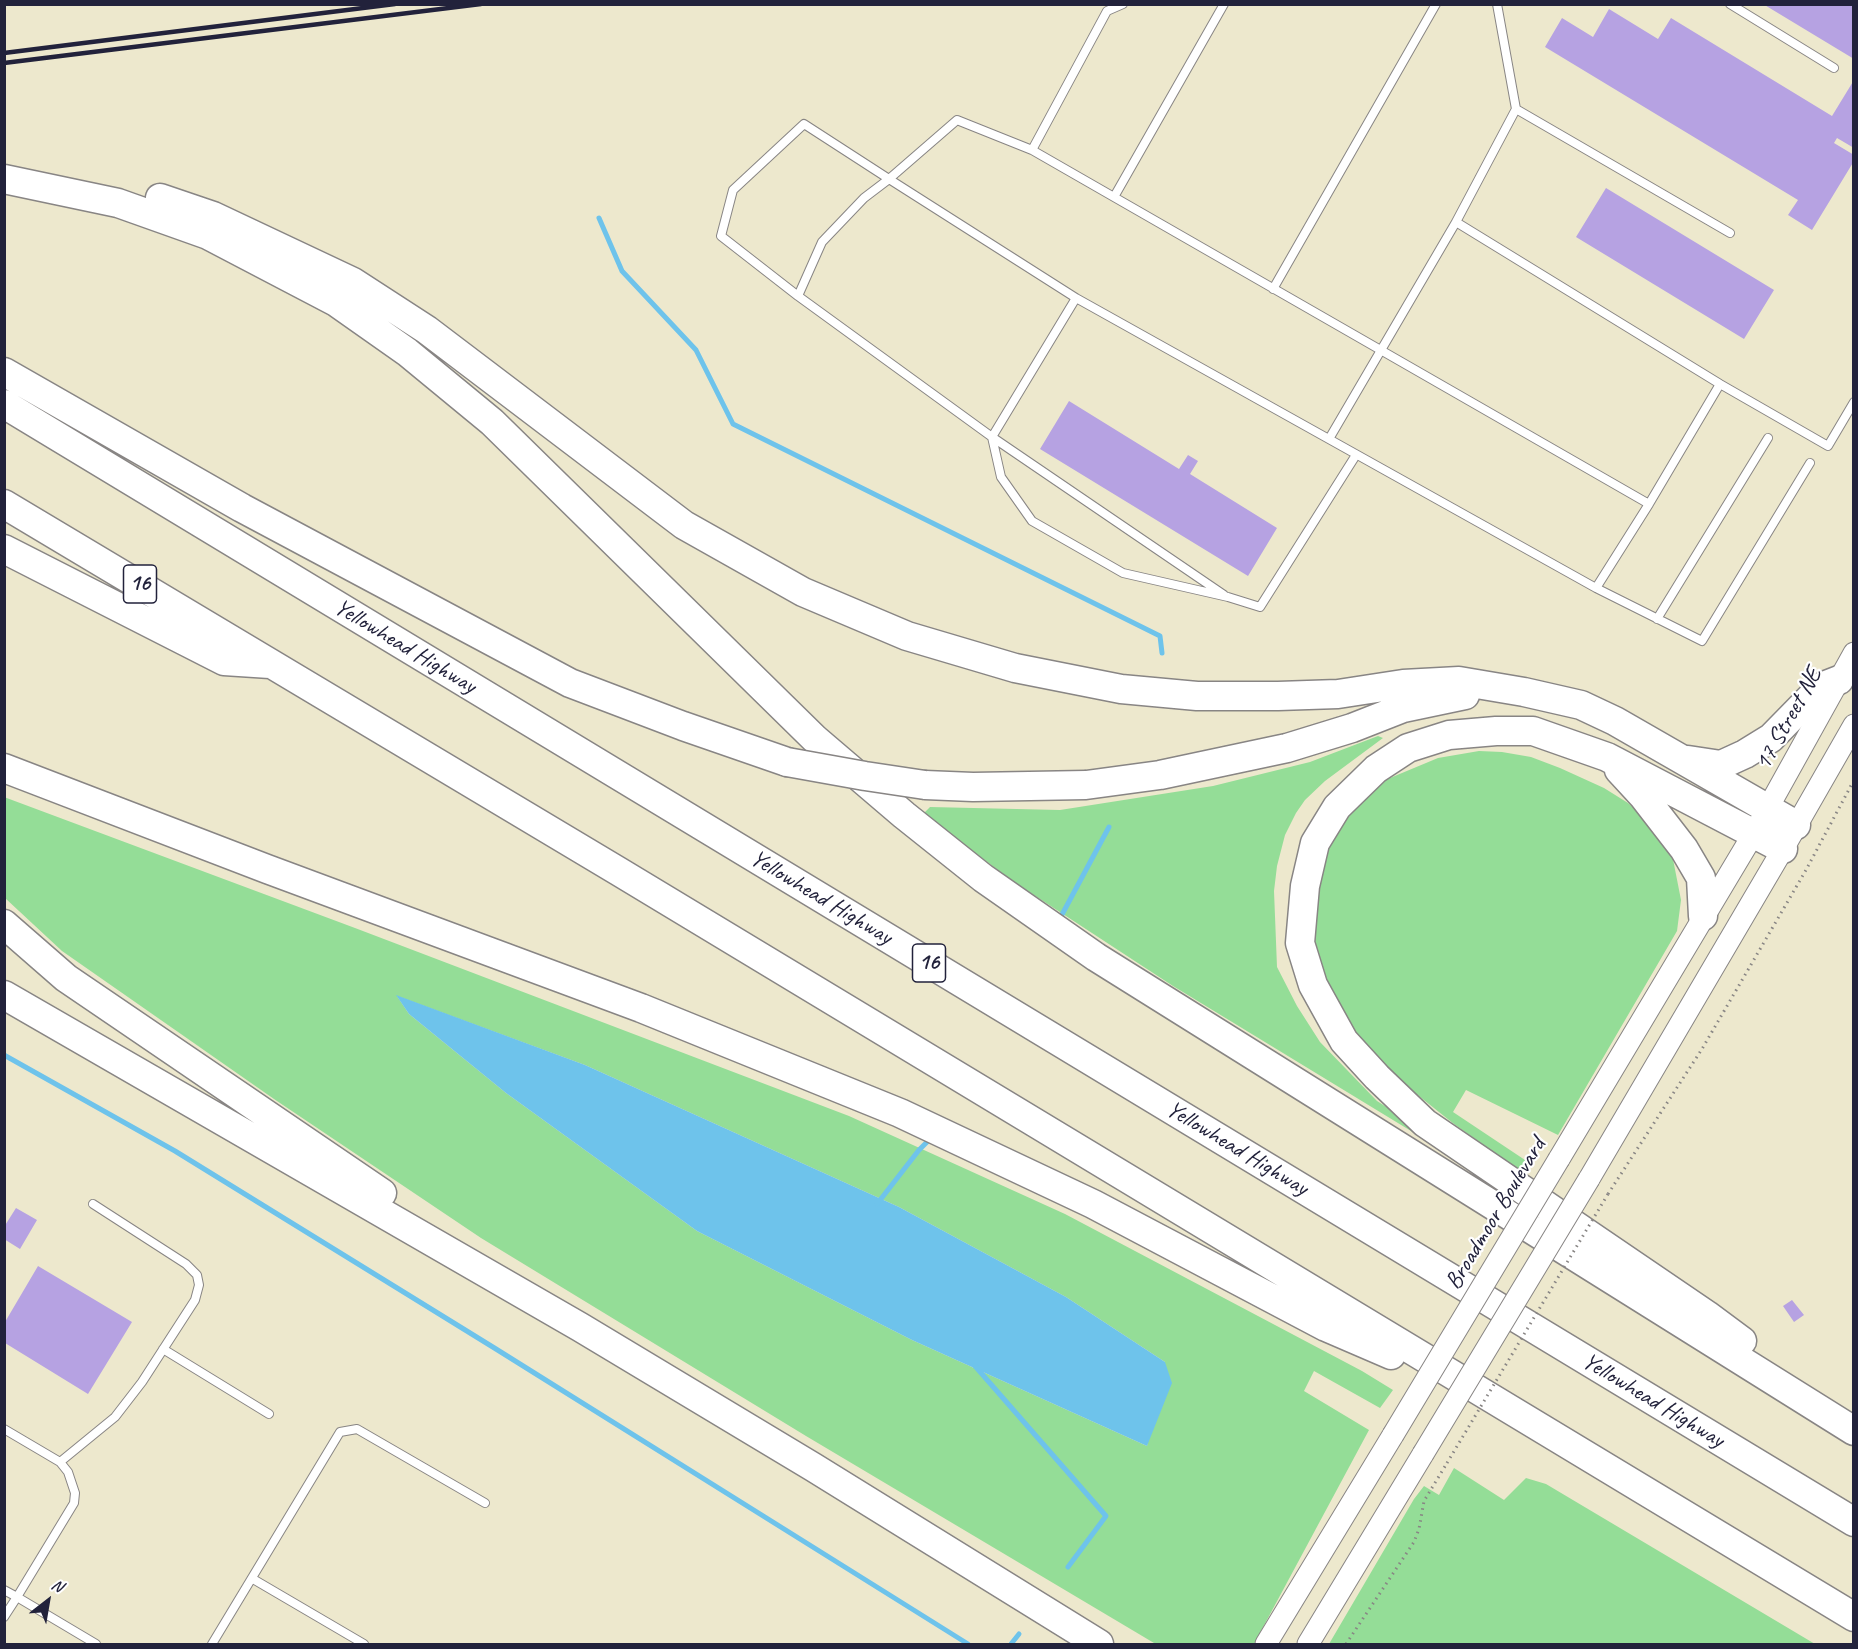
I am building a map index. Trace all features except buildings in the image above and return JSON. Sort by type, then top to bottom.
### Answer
[{"type":"highway","points":[[4,178],[123,186],[213,216],[353,282],[427,330],[684,525],[803,592],[907,636],[1015,668],[1132,690],[1197,696],[1278,696],[1338,694],[1403,684],[1459,681],[1581,705],[1614,721],[1677,758],[1761,821]]},
{"type":"highway","points":[[4,178],[118,203],[208,236],[336,302],[407,352],[492,422],[815,739],[904,815],[983,878],[1095,957],[1854,1428]]},
{"type":"highway","points":[[4,372],[242,508],[570,683],[683,726],[788,762],[925,784],[974,787],[1086,785],[1160,775],[1287,748],[1352,728],[1403,708],[1461,695],[1524,693]]},
{"type":"highway","name":"Yellowhead Highway","points":[[4,404],[1854,1522]]},
{"type":"highway","name":"16","points":[[4,504],[276,665],[1854,1617]]},
{"type":"highway","points":[[4,549],[224,661],[276,665]]},
{"type":"highway","points":[[1677,758],[1721,765],[1745,754],[1772,738],[1821,687],[1839,680]]},
{"type":"highway","points":[[1790,837],[1761,821],[1607,757],[1533,731],[1449,735],[1408,748],[1376,768],[1337,807],[1314,843],[1305,886],[1300,943],[1313,985],[1344,1041],[1377,1077],[1425,1123],[1707,1315],[1854,1428]]},
{"type":"highway","points":[[1607,757],[1643,796],[1684,849],[1701,878],[1703,916]]},
{"type":"highway","points":[[4,768],[641,1008],[900,1113],[1092,1204],[1326,1327],[1491,1398]]},
{"type":"highway","points":[[4,924],[66,978],[580,1327]]},
{"type":"highway","points":[[4,989],[40,1015]]},
{"type":"highway","points":[[4,995],[580,1327],[823,1473],[1090,1641]]},
{"type":"main road","name":"17 Street NE","points":[[1761,821],[1854,653]]},
{"type":"main road","points":[[1308,1644],[1589,1179],[1854,725]]},
{"type":"main road","name":"Broadmoor Boulevard","points":[[1266,1644],[1761,821]]},
{"type":"lane","points":[[1032,150],[1107,11],[1123,4]]},
{"type":"lane","points":[[1114,197],[1224,4]]},
{"type":"lane","points":[[1273,289],[1436,4]]},
{"type":"lane","points":[[1329,440],[1456,222],[1516,109],[1497,4]]},
{"type":"lane","points":[[1730,4],[1834,68]]},
{"type":"lane","points":[[1516,109],[1730,233]]},
{"type":"lane","points":[[798,296],[822,242],[864,198],[957,120],[1032,150],[1649,504]]},
{"type":"lane","points":[[1228,597],[992,436],[798,296],[721,236],[733,190],[804,124],[1076,298],[1596,588],[1702,641],[1810,463]]},
{"type":"lane","points":[[1456,222],[1720,384],[1828,446],[1854,402]]},
{"type":"lane","points":[[1076,298],[992,436],[1000,477],[1032,521],[1123,573],[1228,597],[1260,607],[1356,455]]},
{"type":"lane","points":[[1596,588],[1720,384]]},
{"type":"lane","points":[[1657,619],[1768,438]]},
{"type":"lane","points":[[60,1462],[115,1417],[195,1300],[199,1285],[197,1275],[186,1264],[93,1204]]},
{"type":"lane","points":[[163,1349],[269,1414]]},
{"type":"lane","points":[[4,1429],[60,1462],[68,1472],[75,1493],[74,1503],[4,1617]]},
{"type":"lane","points":[[212,1644],[340,1432],[357,1429],[485,1503]]},
{"type":"lane","points":[[253,1579],[364,1644]]},
{"type":"lane","points":[[4,1590],[96,1644]]},
{"type":"path","points":[[1346,1644],[1414,1542],[1424,1501],[1608,1194],[1702,1049],[1806,870],[1854,780]]},
{"type":"green space","points":[[1378,736],[1383,738],[1325,781],[1305,800],[1285,835],[1277,866],[1274,891],[1277,967],[1297,1006],[1320,1042],[1377,1101],[1435,1138],[1434,1145],[1173,986],[1014,882],[923,814],[930,807],[1060,810],[1213,786],[1310,762]]},
{"type":"green space","points":[[1479,751],[1531,757],[1604,788],[1628,803],[1654,826],[1671,849],[1681,900],[1677,931],[1558,1135],[1466,1090],[1453,1112],[1528,1162],[1519,1170],[1454,1124],[1395,1077],[1351,1031],[1328,995],[1312,948],[1313,882],[1334,829],[1378,783],[1438,758]]},
{"type":"green space","points":[[4,797],[849,1116],[1065,1214],[1362,1371],[1393,1390],[1380,1408],[1314,1371],[1304,1391],[1369,1430],[1254,1644],[1154,1643],[806,1436],[481,1238],[274,1099],[62,951],[5,898]],"holes":[[[397,996],[585,1065],[899,1207],[1066,1297],[1165,1362],[1147,1446],[912,1340],[697,1231],[506,1093],[409,1014]]]},
{"type":"green space","points":[[1454,1468],[1504,1500],[1526,1478],[1546,1484],[1815,1644],[1329,1644],[1414,1499],[1424,1486],[1439,1495]]},
{"type":"water","points":[[396,995],[585,1065],[899,1207],[1066,1297],[1165,1362],[1172,1383],[1147,1446],[912,1340],[697,1231],[506,1093],[409,1014]]},
{"type":"waterway","points":[[599,218],[622,271],[696,350],[733,424],[1160,636],[1162,653]]},
{"type":"waterway","points":[[1058,922],[1109,827]]},
{"type":"waterway","points":[[4,1055],[175,1151],[968,1644]]},
{"type":"waterway","points":[[877,1204],[927,1142]]},
{"type":"waterway","points":[[975,1366],[1106,1516],[1068,1567]]},
{"type":"waterway","points":[[1011,1644],[1019,1634]]},
{"type":"railway","points":[[4,53],[395,4]]},
{"type":"railway","points":[[4,63],[481,4]]}]
